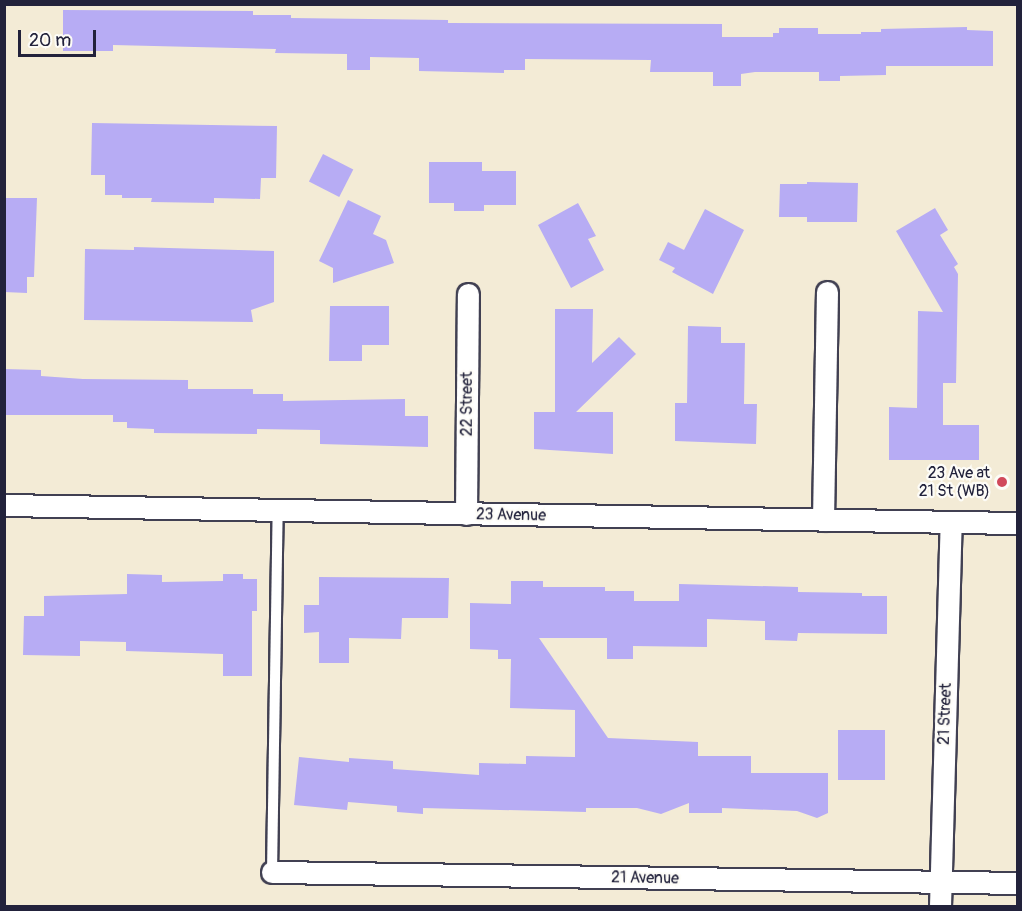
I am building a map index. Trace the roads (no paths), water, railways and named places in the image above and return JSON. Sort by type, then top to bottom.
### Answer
[{"type":"street","points":[[823,520],[826,292]]},
{"type":"street","name":"22 Street","points":[[466,514],[468,294]]},
{"type":"street","name":"23 Avenue","points":[[4,505],[1017,523]]},
{"type":"street","name":"21 Street","points":[[940,906],[951,522]]},
{"type":"street","name":"21 Avenue","points":[[272,872],[1017,883]]},
{"type":"lane","points":[[272,872],[278,510]]},
{"type":"place","name":"23 Ave at 21 St (WB)","points":[[1002,482]]}]
